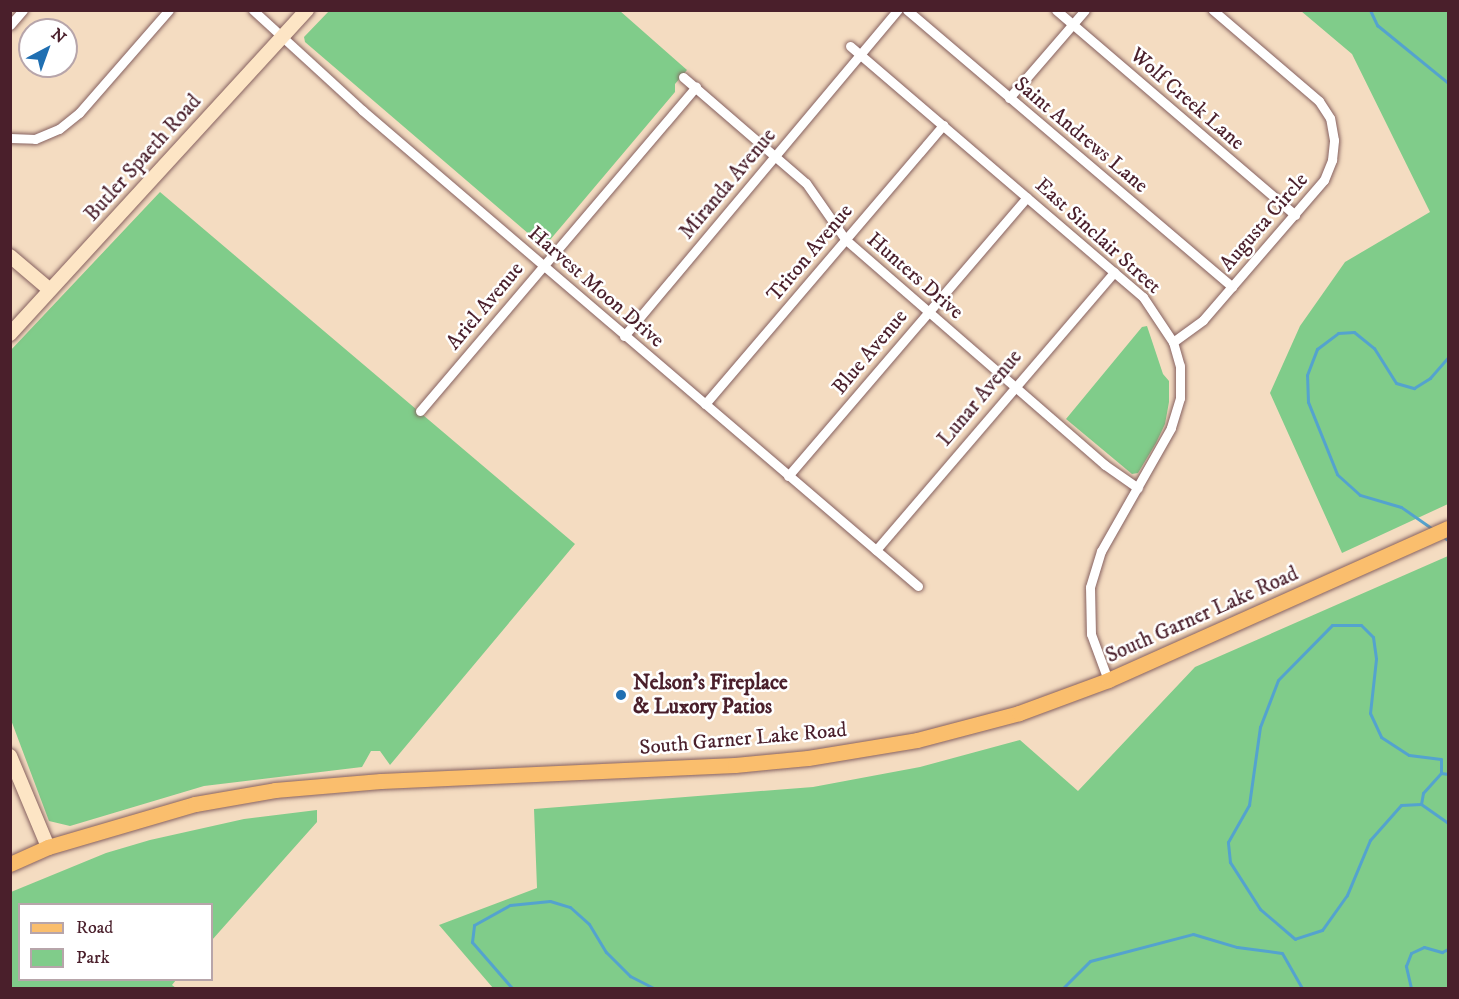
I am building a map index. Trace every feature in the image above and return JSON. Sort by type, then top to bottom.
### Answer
[{"type":"main road","name":"Butler Spaeth Road","points":[[10,334],[307,10]]},
{"type":"main road","points":[[10,256],[50,290]]},
{"type":"main road","name":"South Garner Lake Road","points":[[10,864],[48,847],[195,804],[275,790],[808,758],[916,741],[1019,713],[1108,680],[1449,528]]},
{"type":"main road","points":[[10,756],[48,847]]},
{"type":"street","points":[[10,25],[23,10]]},
{"type":"street","points":[[10,138],[35,139],[59,129],[79,113],[169,10]]},
{"type":"street","name":"Harvest Moon Drive","points":[[253,10],[543,266],[918,586]]},
{"type":"street","name":"Miranda Avenue","points":[[624,336],[862,56],[898,10]]},
{"type":"street","name":"Saint Andrews Lane","points":[[907,10],[1232,287]]},
{"type":"street","name":"Wolf Creek Lane","points":[[1056,10],[1295,215]]},
{"type":"street","points":[[1010,98],[1085,10]]},
{"type":"street","name":"Augusta Circle","points":[[1173,342],[1203,320],[1295,215],[1324,180],[1332,160],[1334,140],[1330,118],[1319,101],[1213,10]]},
{"type":"street","name":"East Sinclair Street","points":[[850,46],[1143,297],[1173,342],[1180,366],[1180,398],[1171,428],[1101,551],[1090,587],[1091,634],[1108,680]]},
{"type":"street","name":"Hunters Drive","points":[[683,76],[806,183],[845,239],[1105,465],[1138,488]]},
{"type":"street","name":"Ariel Avenue","points":[[420,411],[696,87]]},
{"type":"street","name":"Triton Avenue","points":[[705,404],[943,125]]},
{"type":"street","name":"Blue Avenue","points":[[788,476],[1027,197]]},
{"type":"street","name":"Lunar Avenue","points":[[876,550],[1114,272]]},
{"type":"green space","points":[[329,11],[620,11],[687,70],[675,84],[675,92],[544,247],[305,42],[304,37]]},
{"type":"green space","points":[[1301,11],[1448,11],[1448,504],[1342,553],[1270,393],[1300,326],[1345,262],[1430,212],[1352,54]]},
{"type":"green space","points":[[160,192],[575,544],[390,765],[380,751],[371,751],[362,767],[204,786],[70,826],[49,821],[11,720],[10,351]]},
{"type":"green space","points":[[1147,326],[1163,374],[1169,381],[1169,402],[1165,424],[1156,443],[1138,473],[1132,474],[1066,419],[1142,327]]},
{"type":"green space","points":[[1448,556],[1448,988],[493,988],[439,925],[537,888],[534,809],[813,787],[920,767],[1020,740],[1078,791],[1195,667]]},
{"type":"green space","points":[[317,810],[317,822],[213,939],[213,903],[18,903],[18,981],[175,981],[172,985],[176,988],[11,988],[11,892],[106,853],[150,840],[244,819]]},
{"type":"waterway","points":[[1370,10],[1377,25],[1448,83]]},
{"type":"waterway","points":[[1434,530],[1401,507],[1360,495],[1337,474],[1308,402],[1307,375],[1317,349],[1338,333],[1354,332],[1374,348],[1396,383],[1414,388],[1430,378],[1448,357]]},
{"type":"waterway","points":[[1442,536],[1448,540]]},
{"type":"waterway","points":[[1421,804],[1401,805],[1370,840],[1347,895],[1322,930],[1295,939],[1260,909],[1230,862],[1228,842],[1249,805],[1260,727],[1278,680],[1332,625],[1361,625],[1373,637],[1376,659],[1370,713],[1381,737],[1409,755],[1441,759],[1441,773]]},
{"type":"waterway","points":[[1448,774],[1441,773],[1423,793],[1421,804],[1448,823]]},
{"type":"waterway","points":[[512,988],[472,942],[474,925],[510,905],[550,901],[570,907],[589,924],[606,952],[630,976],[654,988]]},
{"type":"waterway","points":[[1063,988],[1090,961],[1193,934],[1237,947],[1282,953],[1302,988]]},
{"type":"waterway","points":[[1411,988],[1406,966],[1411,953],[1424,947],[1442,952],[1448,949]]},
{"type":"place","name":"Nelson's Fireplace & Luxory Patios","points":[[621,695]]}]
